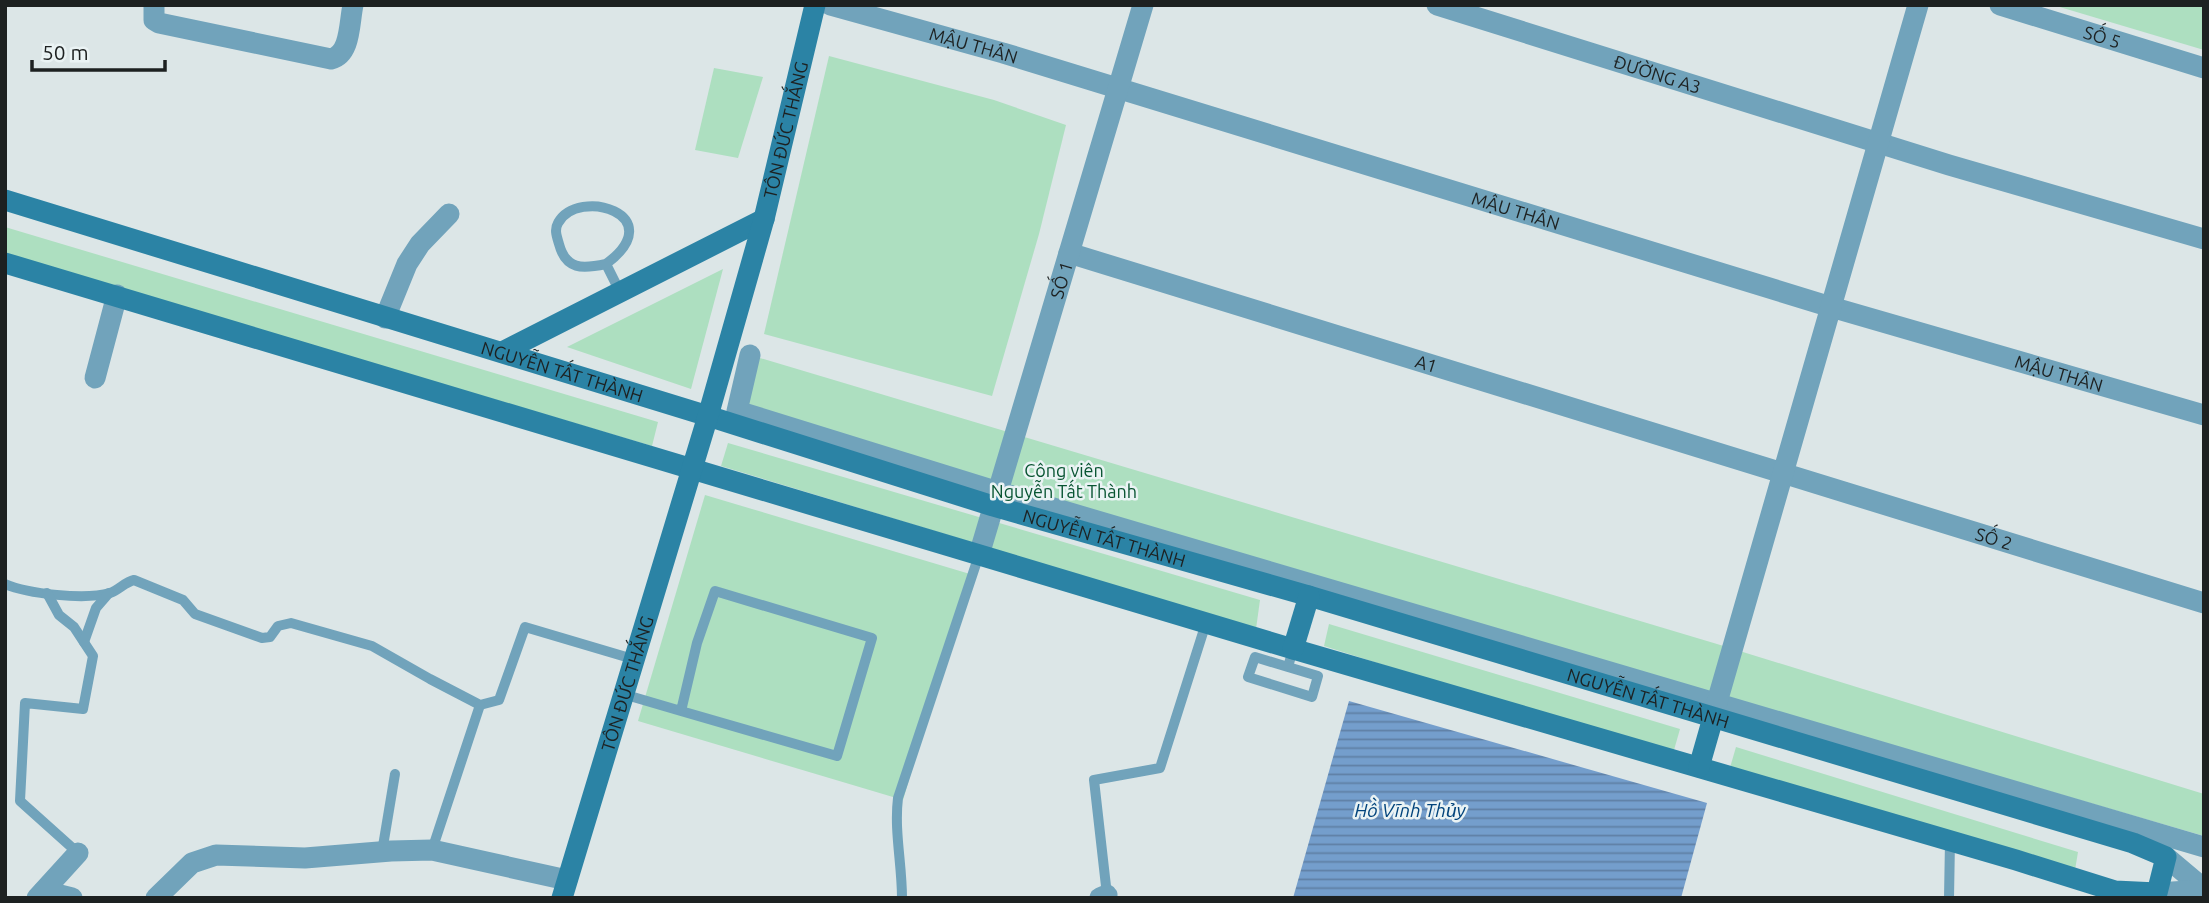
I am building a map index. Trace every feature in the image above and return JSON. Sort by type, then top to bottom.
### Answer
[{"type":"street","points":[[154,5],[154,20],[159,23],[331,59],[344,52],[353,5]]},
{"type":"street","name":"TÔN ĐỨC THẮNG","points":[[565,889],[708,416],[764,219],[815,5]]},
{"type":"street","name":"MẬU THÂN","points":[[830,5],[1003,53],[1831,307],[2204,415]]},
{"type":"street","name":"SỐ 1","points":[[979,555],[1143,5]]},
{"type":"street","name":"ĐƯỜNG A3","points":[[1437,5],[1949,165],[2204,239]]},
{"type":"street","points":[[1699,767],[1919,5]]},
{"type":"street","name":"SỐ 5","points":[[2000,5],[2204,68]]},
{"type":"street","name":"NGUYỄN TẤT THÀNH","points":[[5,200],[385,318],[995,499],[1309,596],[1715,711],[2133,843],[2166,857]]},
{"type":"street","points":[[385,318],[407,264],[420,244],[449,214]]},
{"type":"street","points":[[502,352],[764,219]]},
{"type":"street","name":"A1","points":[[1069,253],[1784,472]]},
{"type":"street","points":[[5,263],[1206,623],[1290,658],[1699,767],[2115,891],[2157,896],[2204,890]]},
{"type":"street","points":[[94,378],[117,295]]},
{"type":"street","points":[[750,355],[737,411],[995,499],[1715,711],[2204,847]]},
{"type":"street","name":"SỐ 2","points":[[1784,472],[2204,603]]},
{"type":"street","points":[[1290,658],[1309,596]]},
{"type":"street","points":[[156,898],[192,863],[209,855],[304,858],[432,850],[565,889]]},
{"type":"street","points":[[41,894],[78,853]]},
{"type":"street","points":[[2157,896],[2166,857],[2204,890]]},
{"type":"street","points":[[41,894],[72,898]]},
{"type":"lane","points":[[587,207],[607,207],[622,214],[627,223],[626,243],[616,257],[606,264],[582,267],[570,264],[564,257],[555,233],[563,216],[587,207]]},
{"type":"lane","points":[[606,264],[620,292]]},
{"type":"lane","points":[[902,898],[901,855],[896,831],[898,798],[979,555]]},
{"type":"lane","points":[[5,584],[22,591],[91,596],[109,593],[134,580],[183,600],[195,614],[262,638],[270,637],[278,626],[291,623],[372,646],[480,705],[499,700],[525,626],[633,659]]},
{"type":"lane","points":[[623,694],[681,711],[837,756],[872,638],[715,591],[697,643],[681,711]]},
{"type":"lane","points":[[47,593],[58,615],[74,627],[93,656],[83,709],[24,703],[20,801],[78,853]]},
{"type":"lane","points":[[84,642],[96,608],[109,593]]},
{"type":"lane","points":[[1103,896],[1094,780],[1160,768],[1206,623]]},
{"type":"lane","points":[[1255,657],[1290,658],[1318,677],[1312,697],[1248,677],[1255,657]]},
{"type":"lane","points":[[432,850],[480,705]]},
{"type":"lane","points":[[382,852],[395,774]]},
{"type":"lane","points":[[1949,898],[1950,841]]},
{"type":"green space","points":[[2053,5],[2204,5],[2204,50]]},
{"type":"green space","points":[[829,56],[994,100],[1066,125],[1039,234],[992,396],[764,334]]},
{"type":"green space","points":[[714,68],[763,77],[738,158],[695,150]]},
{"type":"green space","points":[[5,227],[658,422],[652,446],[5,255]]},
{"type":"green space","points":[[723,269],[691,389],[567,347]]},
{"type":"green space","name":"Công viên Nguyễn Tất Thành","points":[[750,355],[1717,644],[2204,794],[2204,836],[737,411]]},
{"type":"green space","points":[[728,443],[1260,600],[1256,629],[721,466]]},
{"type":"green space","points":[[705,495],[970,574],[903,800],[638,721]]},
{"type":"green space","points":[[1329,624],[1680,729],[1672,757],[1324,646]]},
{"type":"green space","points":[[1736,747],[2078,852],[2074,876],[1729,771]]},
{"type":"water","name":"Hồ Vĩnh Thủy","points":[[1349,701],[1707,803],[1681,898],[1293,898]]}]
